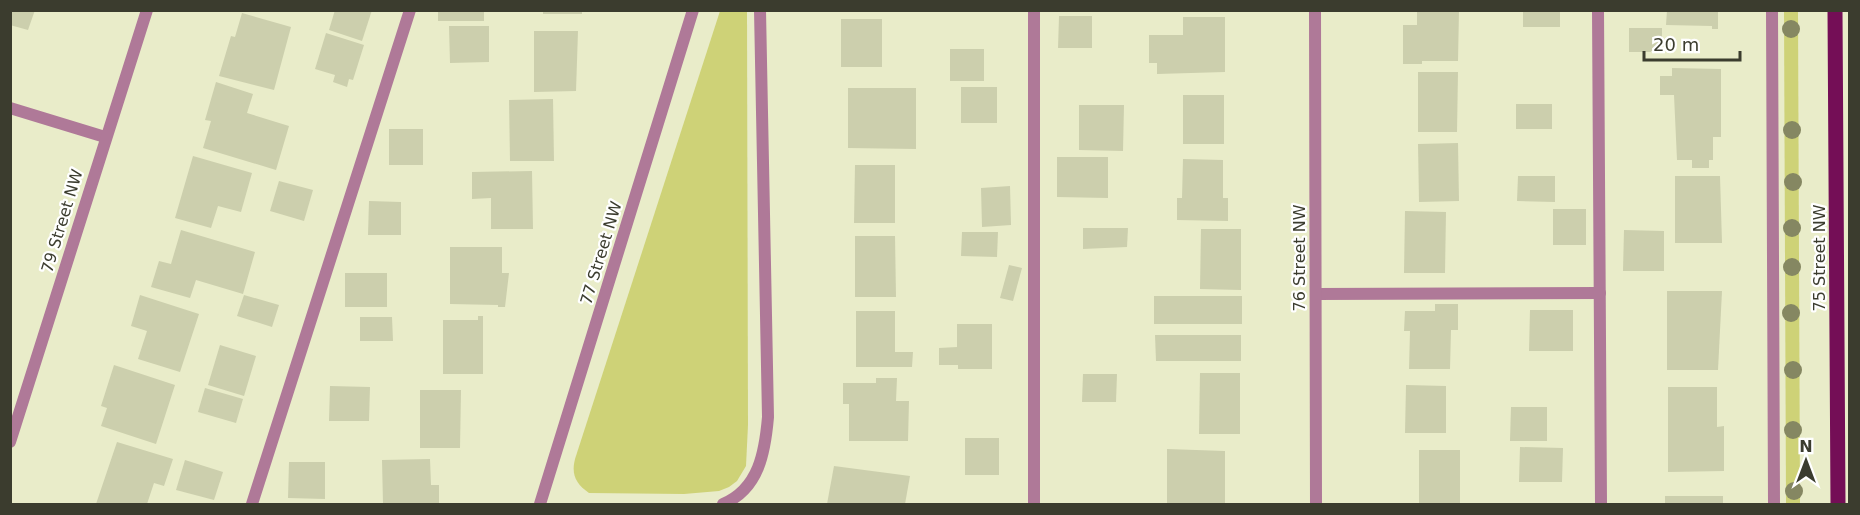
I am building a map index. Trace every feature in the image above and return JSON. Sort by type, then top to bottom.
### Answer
[{"type":"main road","name":"75 Street NW","points":[[1835,10],[1838,504]]},
{"type":"street","name":"79 Street NW","points":[[10,442],[147,10]]},
{"type":"street","points":[[252,504],[410,10]]},
{"type":"street","name":"77 Street NW","points":[[540,504],[693,10]]},
{"type":"street","points":[[723,504],[744,492],[753,479],[761,465],[766,433],[760,10]]},
{"type":"street","points":[[1034,10],[1034,504]]},
{"type":"street","name":"76 Street NW","points":[[1315,10],[1316,504]]},
{"type":"street","points":[[1598,10],[1601,504]]},
{"type":"street","points":[[1772,10],[1774,504]]},
{"type":"street","points":[[10,108],[105,137]]},
{"type":"street","points":[[1316,294],[1600,293]]},
{"type":"green space","points":[[720,11],[747,11],[748,425],[746,466],[737,481],[719,491],[684,494],[589,493],[576,479],[575,459]]},
{"type":"green space","points":[[1784,11],[1798,11],[1800,504],[1786,504]]},
{"type":"building","points":[[10,10],[35,10],[28,30],[10,25]]},
{"type":"building","points":[[335,10],[372,10],[362,41],[329,30]]},
{"type":"building","points":[[438,10],[484,10],[484,21],[438,21]]},
{"type":"building","points":[[543,10],[582,10],[582,14],[543,14]]},
{"type":"building","points":[[1417,10],[1459,10],[1458,61],[1422,61],[1422,64],[1403,64],[1403,25],[1417,25]]},
{"type":"building","points":[[1523,10],[1560,10],[1560,27],[1523,27]]},
{"type":"building","points":[[1667,10],[1718,10],[1718,29],[1712,29],[1712,26],[1666,25]]},
{"type":"building","points":[[242,13],[291,27],[274,90],[219,76],[231,36],[235,37]]},
{"type":"building","points":[[1059,16],[1092,16],[1092,48],[1058,48]]},
{"type":"building","points":[[1183,17],[1225,17],[1225,72],[1157,74],[1157,63],[1149,63],[1149,35],[1183,35]]},
{"type":"building","points":[[841,19],[882,19],[882,67],[841,67]]},
{"type":"building","points":[[449,26],[489,26],[489,62],[450,63]]},
{"type":"building","points":[[1629,28],[1662,28],[1662,52],[1629,52]]},
{"type":"building","points":[[534,31],[578,31],[576,91],[534,92]]},
{"type":"building","points":[[326,33],[364,45],[353,80],[349,79],[347,87],[333,82],[335,75],[315,69]]},
{"type":"building","points":[[950,49],[984,49],[984,81],[950,81]]},
{"type":"building","points":[[1672,68],[1721,69],[1721,137],[1713,137],[1713,160],[1709,160],[1709,168],[1692,168],[1692,160],[1677,160],[1674,95],[1660,95],[1660,76],[1672,76]]},
{"type":"building","points":[[1418,72],[1458,72],[1457,132],[1418,132]]},
{"type":"building","points":[[216,82],[253,94],[247,113],[289,126],[276,170],[203,148],[211,121],[205,120]]},
{"type":"building","points":[[961,87],[997,87],[997,123],[961,123]]},
{"type":"building","points":[[848,88],[916,88],[916,149],[848,148]]},
{"type":"building","points":[[1183,95],[1224,95],[1224,144],[1183,144]]},
{"type":"building","points":[[553,99],[554,161],[510,161],[509,100]]},
{"type":"building","points":[[1516,104],[1552,104],[1552,129],[1516,129]]},
{"type":"building","points":[[1079,105],[1124,105],[1123,151],[1079,150]]},
{"type":"building","points":[[389,129],[423,129],[423,165],[389,165]]},
{"type":"building","points":[[1458,143],[1459,201],[1419,202],[1418,144]]},
{"type":"building","points":[[193,156],[252,173],[241,212],[218,206],[211,228],[175,218]]},
{"type":"building","points":[[1057,157],[1108,157],[1108,198],[1057,197]]},
{"type":"building","points":[[1183,159],[1223,160],[1223,198],[1228,198],[1228,221],[1177,220],[1177,198],[1182,198]]},
{"type":"building","points":[[855,165],[895,165],[895,223],[854,223]]},
{"type":"building","points":[[532,171],[533,229],[491,229],[491,198],[472,199],[472,172]]},
{"type":"building","points":[[1518,176],[1555,176],[1555,202],[1517,201]]},
{"type":"building","points":[[1675,176],[1720,176],[1722,243],[1675,243]]},
{"type":"building","points":[[279,181],[313,190],[304,221],[270,211]]},
{"type":"building","points":[[1010,186],[1011,225],[982,227],[981,188]]},
{"type":"building","points":[[369,201],[401,202],[401,235],[368,235]]},
{"type":"building","points":[[1553,209],[1586,209],[1586,245],[1553,245]]},
{"type":"building","points":[[1405,211],[1446,212],[1445,273],[1404,273]]},
{"type":"building","points":[[1083,228],[1128,228],[1127,247],[1083,249]]},
{"type":"building","points":[[1201,229],[1241,229],[1241,290],[1200,289]]},
{"type":"building","points":[[181,230],[255,252],[243,294],[196,280],[190,298],[151,287],[159,261],[171,264]]},
{"type":"building","points":[[1624,230],[1664,231],[1664,271],[1623,271]]},
{"type":"building","points":[[962,232],[998,232],[997,257],[961,256]]},
{"type":"building","points":[[855,236],[895,236],[896,297],[855,297]]},
{"type":"building","points":[[450,247],[502,247],[502,273],[509,273],[505,307],[450,304]]},
{"type":"building","points":[[1009,265],[1022,268],[1013,301],[1000,298]]},
{"type":"building","points":[[345,273],[387,273],[387,307],[345,307]]},
{"type":"building","points":[[1667,291],[1722,291],[1718,370],[1667,370]]},
{"type":"building","points":[[140,295],[199,314],[180,372],[138,359],[147,331],[131,326]]},
{"type":"building","points":[[244,295],[279,305],[272,327],[237,316]]},
{"type":"building","points":[[1154,296],[1242,296],[1242,324],[1154,324]]},
{"type":"building","points":[[1435,304],[1458,304],[1458,330],[1451,330],[1450,369],[1409,369],[1410,331],[1404,331],[1405,311],[1435,311]]},
{"type":"building","points":[[1530,310],[1573,310],[1573,351],[1529,351]]},
{"type":"building","points":[[856,311],[895,311],[895,352],[913,352],[912,367],[856,367]]},
{"type":"building","points":[[478,316],[483,316],[483,374],[443,374],[443,320],[478,320]]},
{"type":"building","points":[[360,317],[392,317],[393,341],[360,341]]},
{"type":"building","points":[[957,324],[992,324],[992,369],[958,369],[958,365],[939,365],[939,348],[957,347]]},
{"type":"building","points":[[1155,335],[1241,335],[1241,361],[1156,361]]},
{"type":"building","points":[[220,345],[256,356],[244,396],[208,385]]},
{"type":"building","points":[[114,365],[175,385],[156,444],[101,426],[107,408],[101,406]]},
{"type":"building","points":[[1200,373],[1240,373],[1240,434],[1199,434]]},
{"type":"building","points":[[1083,374],[1117,374],[1116,402],[1082,402]]},
{"type":"building","points":[[876,378],[897,378],[896,401],[909,401],[908,441],[849,441],[849,404],[843,404],[843,383],[876,383]]},
{"type":"building","points":[[1406,385],[1446,386],[1446,433],[1405,433]]},
{"type":"building","points":[[330,386],[370,387],[369,421],[329,421]]},
{"type":"building","points":[[1668,387],[1717,387],[1717,427],[1724,426],[1724,471],[1668,472]]},
{"type":"building","points":[[205,388],[243,399],[236,423],[198,412]]},
{"type":"building","points":[[420,390],[461,390],[460,448],[420,448]]},
{"type":"building","points":[[1511,407],[1547,407],[1547,441],[1510,441]]},
{"type":"building","points":[[965,438],[999,438],[999,475],[965,475]]},
{"type":"building","points":[[117,442],[173,459],[164,486],[154,483],[147,504],[96,504]]},
{"type":"building","points":[[1520,447],[1563,448],[1562,482],[1519,482]]},
{"type":"building","points":[[1167,449],[1225,451],[1225,504],[1167,504]]},
{"type":"building","points":[[1419,450],[1460,450],[1460,504],[1419,504]]},
{"type":"building","points":[[430,459],[431,485],[439,485],[439,504],[383,504],[382,460]]},
{"type":"building","points":[[185,460],[223,472],[214,500],[176,490]]},
{"type":"building","points":[[289,462],[325,462],[325,499],[288,498]]},
{"type":"building","points":[[834,466],[910,476],[905,504],[827,504]]},
{"type":"building","points":[[1665,496],[1723,496],[1723,504],[1665,504]]}]
